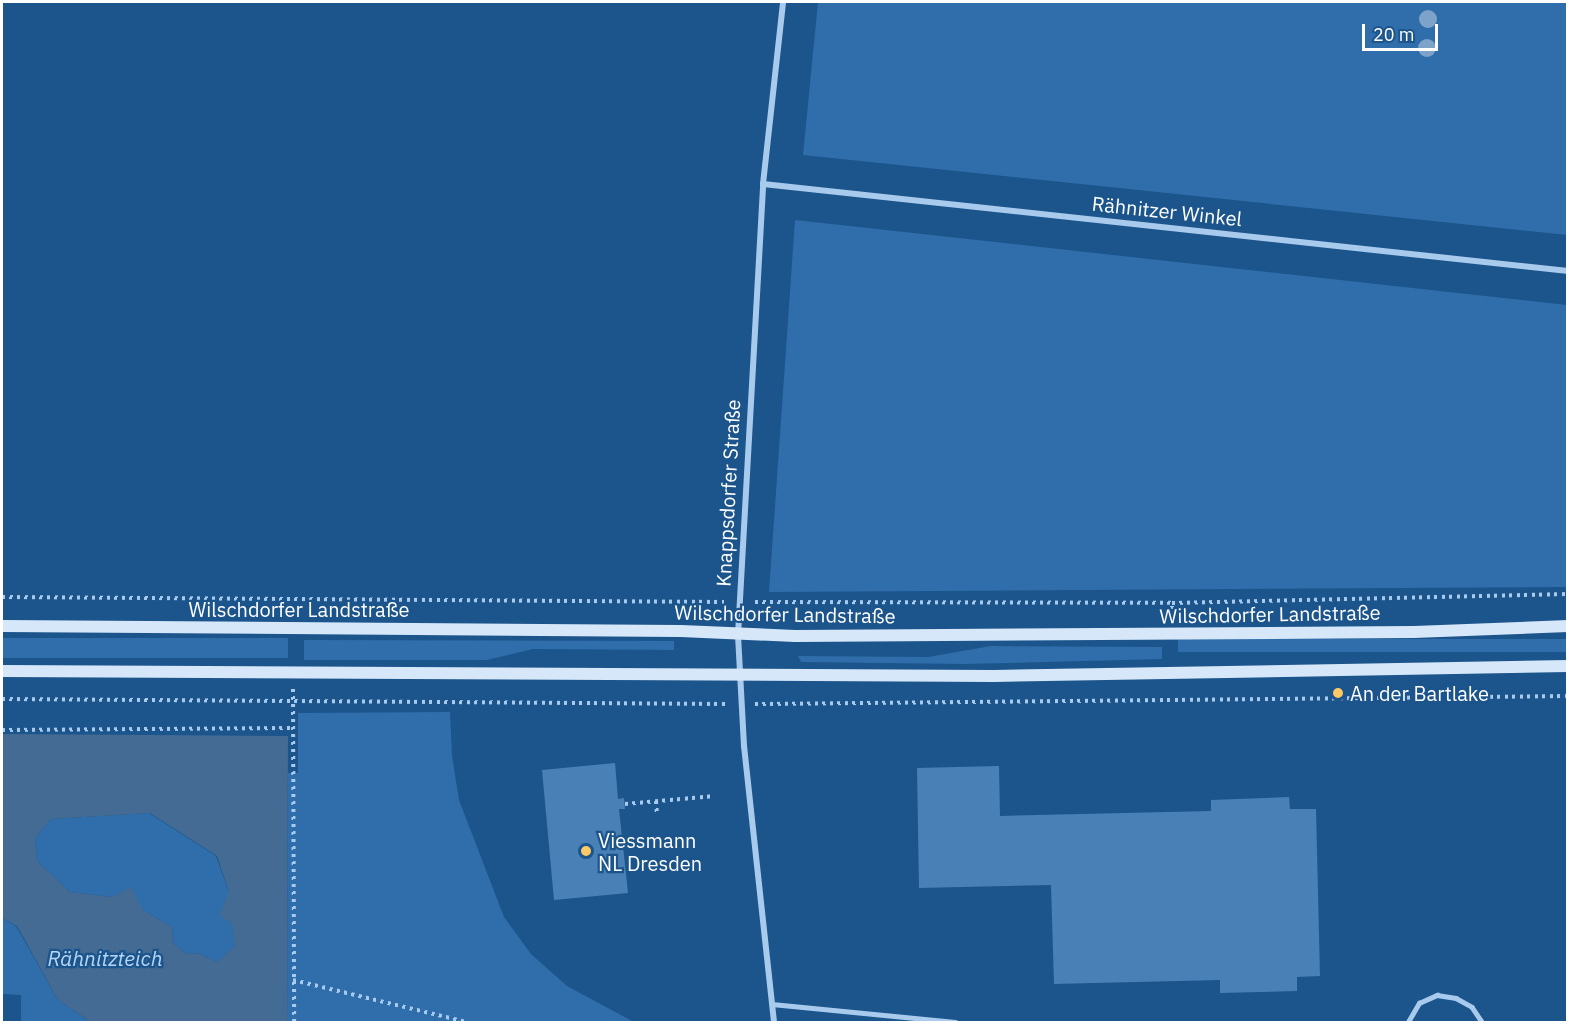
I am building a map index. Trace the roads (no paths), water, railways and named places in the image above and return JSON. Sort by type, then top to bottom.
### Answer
[{"type":"main road","name":"Wilschdorfer Landstraße","points":[[2,626],[681,631],[738,635],[1378,633],[1568,626]]},
{"type":"main road","points":[[2,671],[993,676],[1568,666]]},
{"type":"street","name":"Knappsdorfer Straße","points":[[774,1023],[741,704],[738,602],[763,184],[783,2]]},
{"type":"street","name":"Rähnitzer Winkel","points":[[763,184],[1568,271]]},
{"type":"lane","points":[[1408,1023],[1419,1003],[1437,995],[1456,998],[1472,1007],[1482,1023]]},
{"type":"lane","points":[[772,1004],[955,1023]]},
{"type":"water","name":"Rähnitzteich","points":[[2,734],[288,736],[287,1022],[91,1022],[58,1000],[17,926],[2,918]],"holes":[[[150,813],[217,856],[229,892],[219,915],[232,924],[235,946],[217,962],[200,954],[185,953],[173,943],[172,927],[143,910],[131,887],[112,897],[70,892],[37,861],[35,838],[51,819]]]},
{"type":"place","name":"An der Bartlake","points":[[1338,693]]},
{"type":"place","name":"Viessmann NL Dresden","points":[[586,851]]}]
